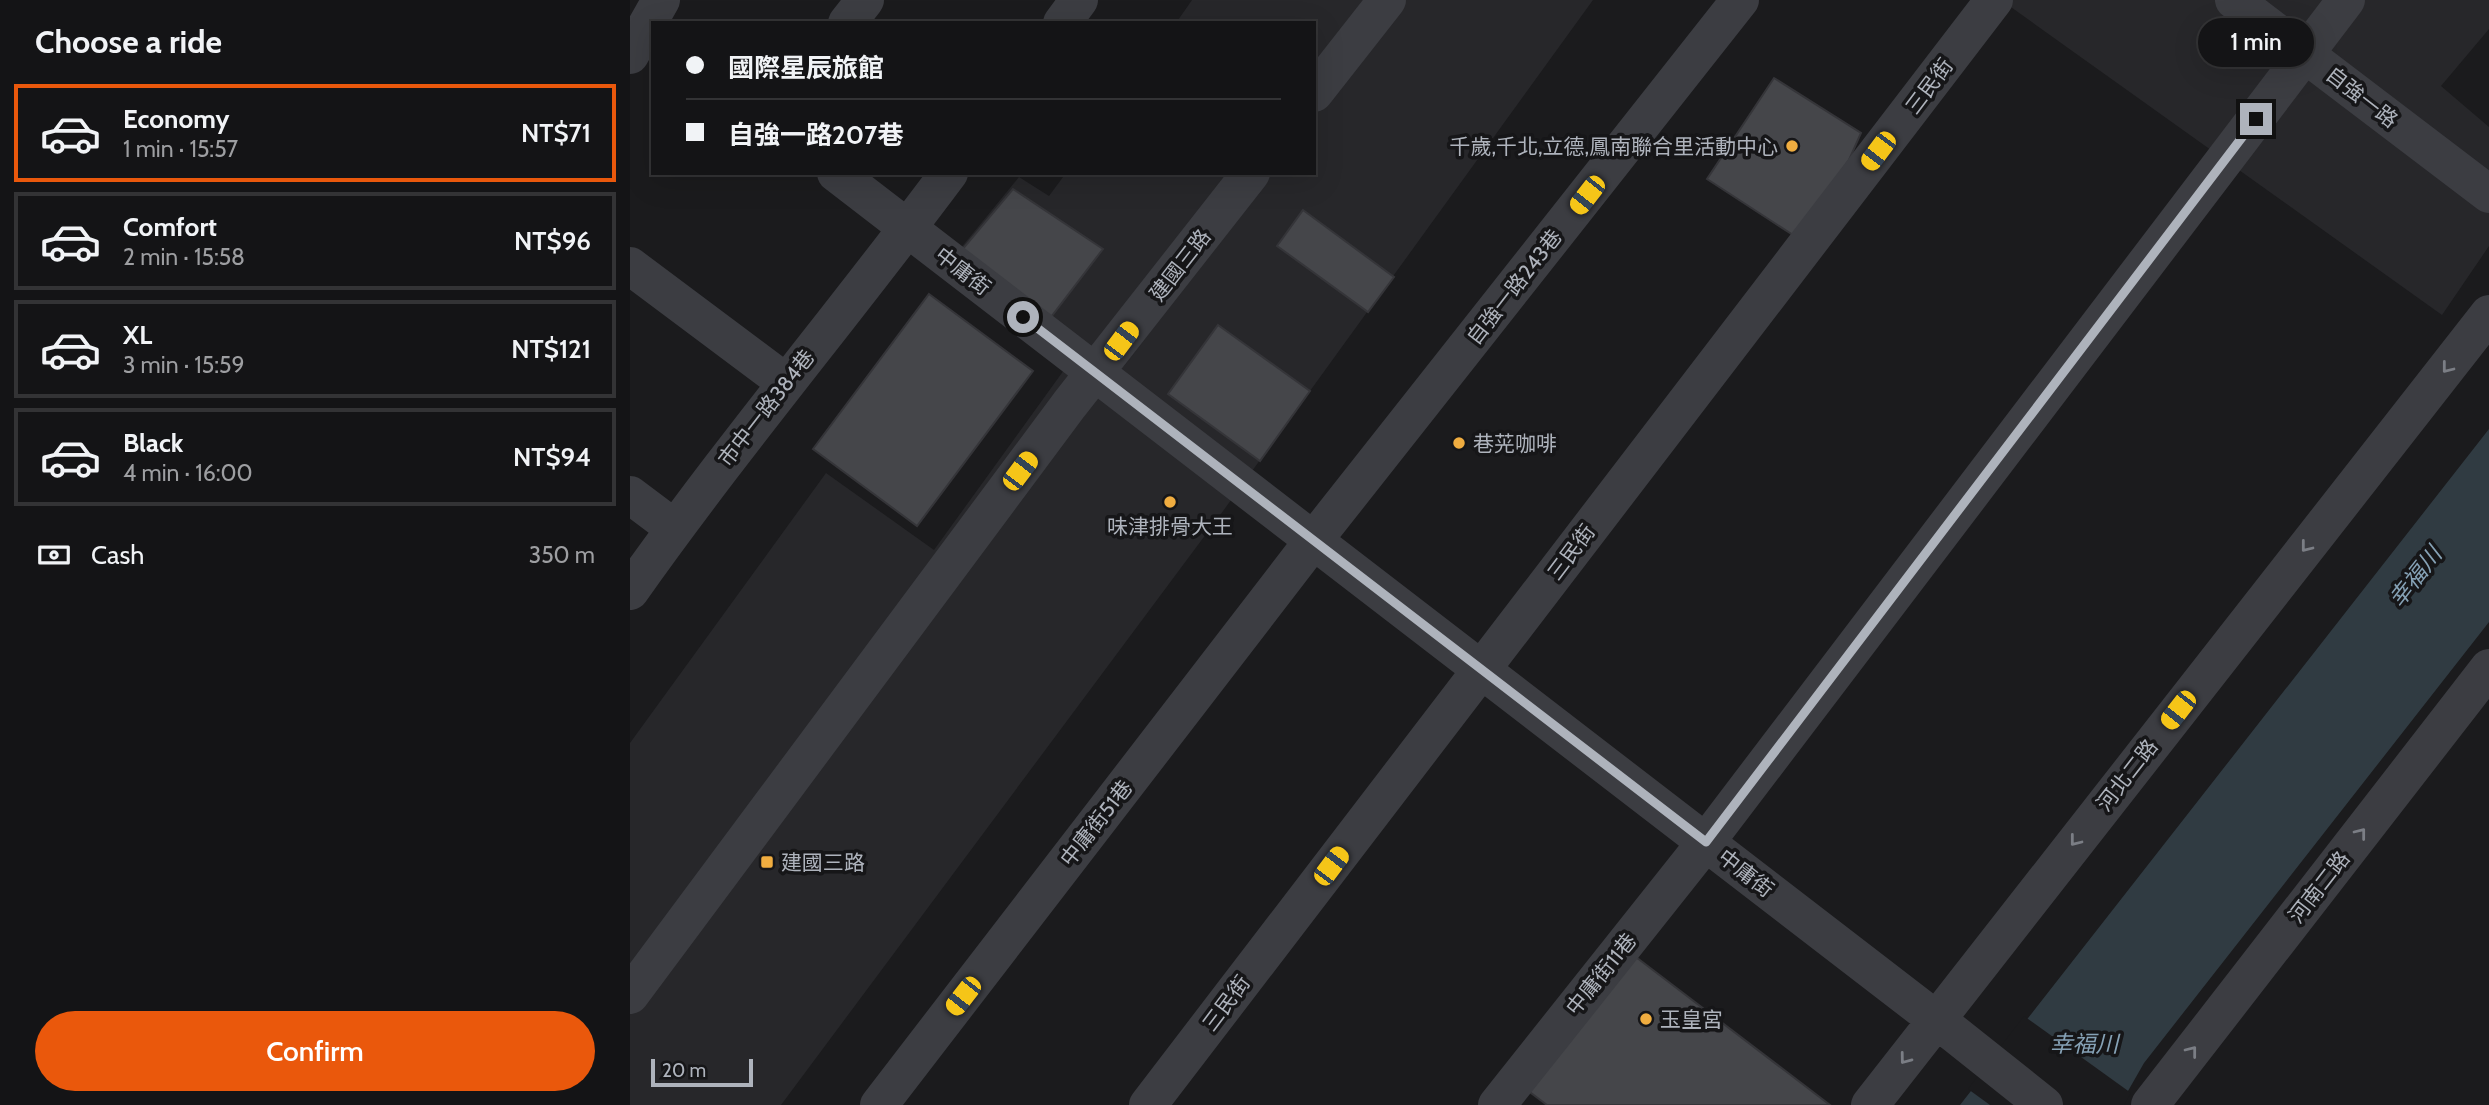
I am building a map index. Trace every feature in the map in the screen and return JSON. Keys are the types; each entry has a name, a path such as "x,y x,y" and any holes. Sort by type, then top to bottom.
{"street":[{"path":"849,21 865,0"},
{"path":"1063,21 1079,0"},
{"path":"1316,90 1387,0"},
{"name":"自強一路243巷","path":"1313,541 1740,0"},
{"name":"三民街","path":"1147,1105 1994,0"},
{"name":"自強一路","path":"2234,0 2489,194"},
{"name":"中庸街11巷","path":"1497,1105 1706,842 2346,0"},
{"name":"中庸街","path":"839,175 2044,1105"},
{"name":"市中一路384巷","path":"630,591 674,528 785,382 948,175"},
{"name":"建國三路","path":"630,995 1069,405 1249,175"},
{"path":"630,266 785,382"},
{"name":"河北二路","path":"1870,1105 1946,1027 2489,314"},
{"path":"630,495 674,528"},
{"name":"中庸街51巷","path":"880,1105 1313,541"},
{"name":"河南二路","path":"2150,1105 2489,668"}],"shaded area":[{"path":"1192,0 1593,0 1218,518 781,1105 630,1105 630,743 826,473 934,550 1064,370 942,271 1019,177 1049,196 1065,175 1316,175 1316,21 1177,21"},
{"path":"2001,0 2489,0 2489,29 2441,86 2489,127 2489,246 2442,315"}],"water":[{"name":"幸福川","path":"2489,429 2489,622 2144,1063 2120,1105 1960,1105"}],"pier":[{"path":"2024,1016 2131,1093 2124,1105 1990,1105 1968,1089"}],"building":[{"name":"千歲,千北,立德,鳳南聯合里活動中心","path":"1774,78 1861,133 1849,160 1796,237 1707,179"},
{"path":"1013,189 1103,249 1051,317 961,251"},
{"path":"1303,210 1394,277 1368,312 1277,246"},
{"path":"929,294 1033,371 917,526 813,449"},
{"path":"1218,325 1310,391 1260,461 1168,394"},
{"name":"玉皇宮","path":"1628,951 1830,1105 1547,1105 1523,1087"}],"place":[{"name":"千歲,千北,立德,鳳南聯合里活動中心","path":"1792,146"},
{"name":"巷茪咖啡","path":"1459,443"},
{"name":"味津排骨大王","path":"1170,502"},
{"name":"建國三路","path":"767,862"},
{"name":"玉皇宮","path":"1646,1019"}],"route":[{"path":"1023,317 1706,842 2256,119"}]}
